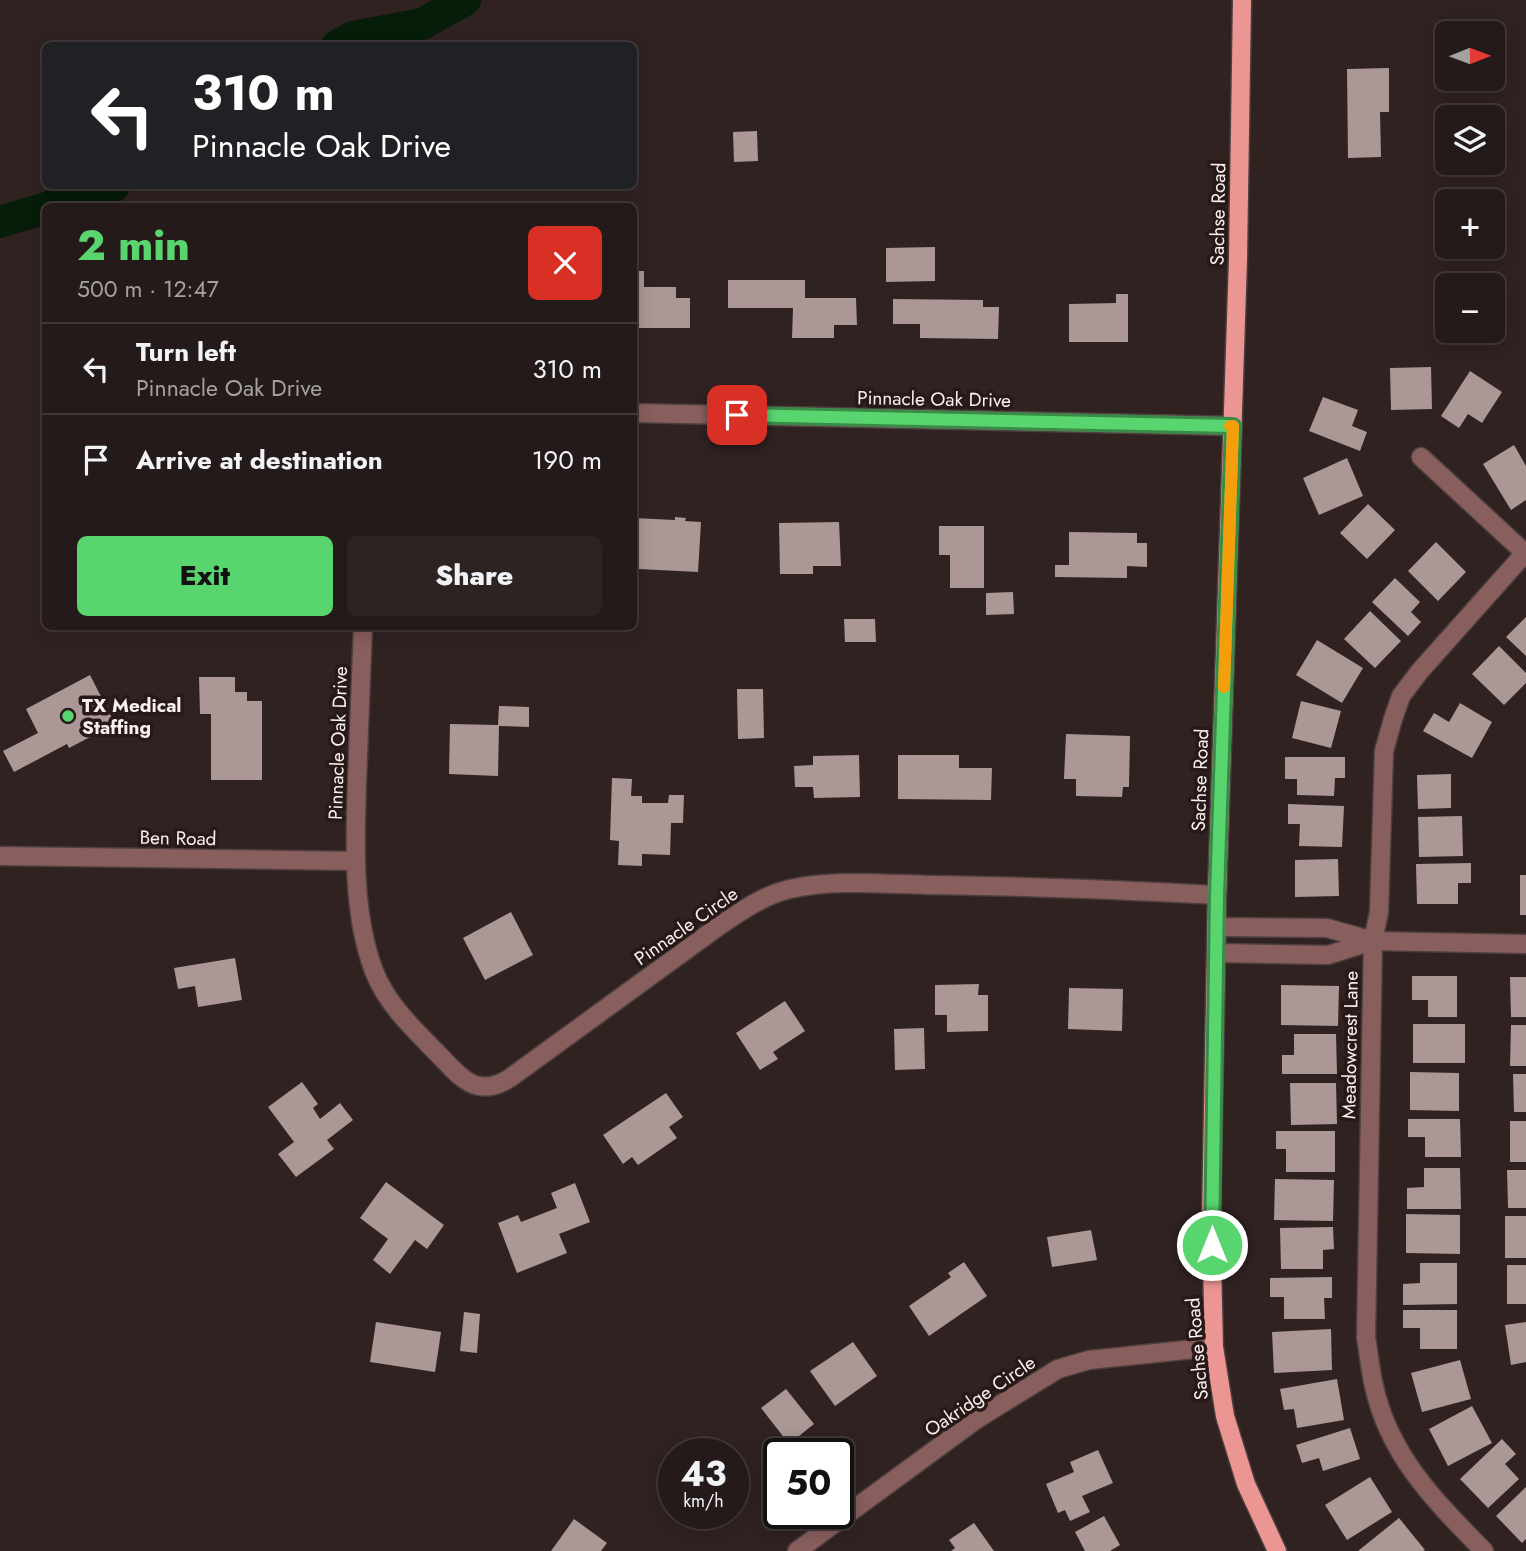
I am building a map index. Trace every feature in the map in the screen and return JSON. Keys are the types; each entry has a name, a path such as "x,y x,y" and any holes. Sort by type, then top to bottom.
{"main road":[{"name":"Sachse Road","path":"1242,0 1233,426 1217,895 1211,1220 1214,1347 1225,1416 1247,1485 1277,1551"}],"street":[{"name":"Pinnacle Oak Drive","path":"637,413 1233,426"},
{"path":"1421,457 1525,553"},
{"name":"Meadowcrest Lane","path":"1484,1551 1425,1490 1393,1441 1374,1388 1366,1338 1373,941 1379,912 1384,751 1401,696 1525,553"},
{"name":"Pinnacle Oak Drive","path":"355,861 363,630"},
{"name":"Ben Road","path":"0,856 355,861"},
{"name":"Pinnacle Circle","path":"355,861 365,939 375,972 393,1007 458,1075 475,1085 487,1088 510,1078 719,926 753,904 788,889 869,884 1045,887 1217,895"},
{"path":"1217,927 1327,928 1373,941 1526,944"},
{"path":"1217,953 1328,955 1373,941"},
{"name":"Oakridge Circle","path":"797,1551 977,1419 1058,1369 1089,1360 1214,1347"}],"building":[{"path":"1389,68 1389,112 1380,112 1381,157 1348,158 1347,69"},
{"path":"757,131 758,161 734,162 733,132"},
{"path":"935,247 935,281 886,282 886,248"},
{"path":"637,271 644,271 644,287 676,287 676,298 690,298 690,328 637,328"},
{"path":"728,280 805,280 805,298 856,298 857,325 834,325 834,338 792,338 793,308 728,308"},
{"path":"1116,294 1128,294 1128,342 1069,342 1069,304 1116,303"},
{"path":"893,299 983,300 983,307 999,307 998,339 920,338 920,324 893,324"},
{"path":"1431,367 1432,409 1391,410 1390,368"},
{"path":"1470,371 1502,392 1482,423 1468,414 1459,428 1441,416"},
{"path":"1323,397 1358,410 1352,426 1367,432 1360,451 1309,431"},
{"path":"1514,445 1526,466 1526,500 1511,510 1483,464"},
{"path":"1347,458 1363,496 1319,515 1303,478"},
{"path":"1368,504 1395,530 1367,559 1340,533"},
{"path":"675,517 701,522 698,572 638,569 637,518 675,520"},
{"path":"839,522 841,566 813,566 813,574 780,574 779,523"},
{"path":"939,526 984,526 984,588 950,588 950,555 939,555"},
{"path":"1069,532 1137,533 1137,543 1147,543 1147,567 1127,566 1127,578 1055,577 1055,565 1069,565"},
{"path":"1436,542 1466,572 1438,601 1408,571"},
{"path":"1395,578 1420,602 1411,612 1421,622 1408,636 1372,602"},
{"path":"1013,592 1014,614 986,615 986,593"},
{"path":"1370,611 1401,641 1375,668 1344,639"},
{"path":"1526,617 1526,656 1506,637"},
{"path":"844,619 875,619 876,642 845,642"},
{"path":"1317,640 1363,668 1342,703 1296,675"},
{"path":"1499,646 1526,673 1526,683 1504,705 1472,674"},
{"path":"90,675 115,724 69,748 67,744 14,772 3,751 38,733 26,709"},
{"path":"199,677 235,677 235,692 247,692 247,701 262,701 262,780 211,780 211,714 200,714"},
{"path":"737,689 763,689 764,738 738,739"},
{"path":"1301,701 1341,711 1331,748 1292,738"},
{"path":"1460,703 1492,722 1472,758 1423,731 1434,713 1449,722"},
{"path":"499,706 529,707 529,727 499,726 498,776 449,774 450,724 498,725"},
{"path":"1066,734 1130,736 1129,787 1123,787 1122,797 1076,796 1076,779 1064,779"},
{"path":"859,755 860,797 814,798 813,787 795,787 794,766 813,765 813,756"},
{"path":"898,755 959,755 959,768 992,768 991,800 898,799"},
{"path":"1285,757 1345,757 1345,778 1335,778 1334,796 1297,795 1297,779 1285,779"},
{"path":"1451,774 1451,808 1418,809 1417,775"},
{"path":"612,778 632,779 631,796 642,796 642,803 668,803 669,795 684,795 683,823 671,823 670,855 642,854 642,866 618,865 619,841 610,840"},
{"path":"1288,804 1344,806 1342,847 1299,846 1300,824 1288,824"},
{"path":"1462,816 1463,856 1419,857 1418,817"},
{"path":"1338,859 1339,896 1295,897 1295,860"},
{"path":"1471,863 1471,883 1458,883 1458,904 1417,904 1416,864"},
{"path":"1520,875 1526,875 1526,915 1520,915"},
{"path":"511,912 533,955 485,980 463,938"},
{"path":"235,958 242,1000 198,1007 195,986 178,989 174,968"},
{"path":"1412,976 1457,976 1457,1017 1428,1017 1428,1000 1412,1000"},
{"path":"1510,977 1526,977 1526,1017 1511,1017"},
{"path":"979,984 978,995 988,995 988,1031 947,1032 947,1015 935,1015 935,985"},
{"path":"1281,985 1339,986 1338,1026 1281,1025"},
{"path":"1069,988 1123,989 1122,1031 1068,1029"},
{"path":"785,1001 805,1031 773,1052 778,1059 760,1070 736,1033"},
{"path":"1413,1024 1465,1024 1465,1063 1413,1063"},
{"path":"1511,1025 1526,1025 1526,1066 1510,1066"},
{"path":"924,1028 925,1069 895,1070 894,1029"},
{"path":"1294,1034 1336,1034 1337,1074 1282,1074 1282,1055 1294,1055"},
{"path":"1410,1072 1459,1073 1459,1111 1410,1110"},
{"path":"1513,1074 1526,1074 1526,1112 1514,1112"},
{"path":"302,1082 318,1104 313,1108 320,1119 340,1103 353,1120 327,1140 334,1149 296,1177 278,1154 294,1142 268,1107"},
{"path":"1290,1083 1336,1083 1337,1124 1291,1125"},
{"path":"666,1093 683,1117 669,1127 677,1138 638,1165 632,1157 623,1164 603,1135"},
{"path":"1408,1119 1460,1119 1461,1157 1425,1157 1425,1137 1408,1137"},
{"path":"1510,1121 1526,1121 1526,1162 1510,1162"},
{"path":"1276,1131 1335,1131 1335,1172 1286,1172 1286,1149 1276,1149"},
{"path":"1424,1168 1460,1168 1461,1209 1407,1209 1407,1188 1424,1187"},
{"path":"1507,1170 1526,1170 1526,1208 1508,1208"},
{"path":"1275,1179 1334,1180 1333,1221 1274,1220"},
{"path":"386,1182 444,1225 427,1249 415,1240 390,1274 373,1260 388,1239 360,1218"},
{"path":"575,1183 590,1222 559,1234 567,1253 517,1273 498,1223 518,1215 521,1222 557,1208 551,1193"},
{"path":"1406,1214 1460,1215 1460,1254 1406,1253"},
{"path":"1505,1216 1526,1216 1526,1258 1505,1258"},
{"path":"1333,1227 1334,1249 1323,1250 1323,1269 1281,1269 1280,1228"},
{"path":"1091,1230 1097,1260 1052,1267 1047,1237"},
{"path":"964,1262 987,1296 929,1336 909,1306 951,1277 948,1273"},
{"path":"1420,1263 1457,1263 1457,1304 1403,1305 1403,1284 1420,1283"},
{"path":"1507,1265 1526,1265 1526,1304 1507,1304"},
{"path":"1332,1277 1332,1298 1324,1298 1325,1319 1284,1319 1284,1297 1270,1297 1270,1278"},
{"path":"1403,1310 1457,1310 1457,1349 1420,1349 1420,1328 1403,1328"},
{"path":"464,1312 480,1314 477,1353 460,1351"},
{"path":"376,1322 441,1332 435,1372 370,1362"},
{"path":"1526,1322 1526,1362 1511,1365 1505,1325"},
{"path":"1331,1329 1332,1370 1274,1373 1272,1332"},
{"path":"853,1342 877,1376 835,1406 810,1371"},
{"path":"1460,1360 1471,1399 1422,1412 1411,1373"},
{"path":"1337,1379 1344,1420 1297,1428 1294,1409 1284,1410 1280,1389"},
{"path":"786,1389 814,1424 796,1438 784,1438 761,1408"},
{"path":"1472,1406 1492,1443 1448,1466 1429,1429"},
{"path":"1350,1428 1360,1459 1323,1471 1319,1458 1302,1463 1296,1445"},
{"path":"1502,1439 1516,1454 1505,1464 1519,1479 1488,1508 1460,1479"},
{"path":"1098,1450 1113,1483 1082,1496 1090,1512 1070,1521 1065,1510 1058,1513 1046,1484 1074,1472 1070,1462"},
{"path":"1370,1477 1392,1512 1347,1540 1325,1505"},
{"path":"1526,1487 1526,1539 1522,1543 1496,1516"},
{"path":"1104,1516 1120,1545 1110,1551 1085,1551 1075,1532"},
{"path":"1399,1518 1425,1550 1358,1551"},
{"path":"574,1519 607,1543 601,1551 551,1551"},
{"path":"974,1523 994,1551 951,1551 955,1548 949,1540"}],"waterway":[{"path":"344,42 353,37 422,24 465,0"},
{"path":"60,203 105,189"},
{"path":"0,222 42,209"}],"slow traffic":[{"path":"1224,687 1233,426 1230,426"}],"place":[{"name":"TX Medical Staffing","path":"68,716"}],"route":[{"path":"737,415 1233,426 1217,895 1212,1245"}]}
